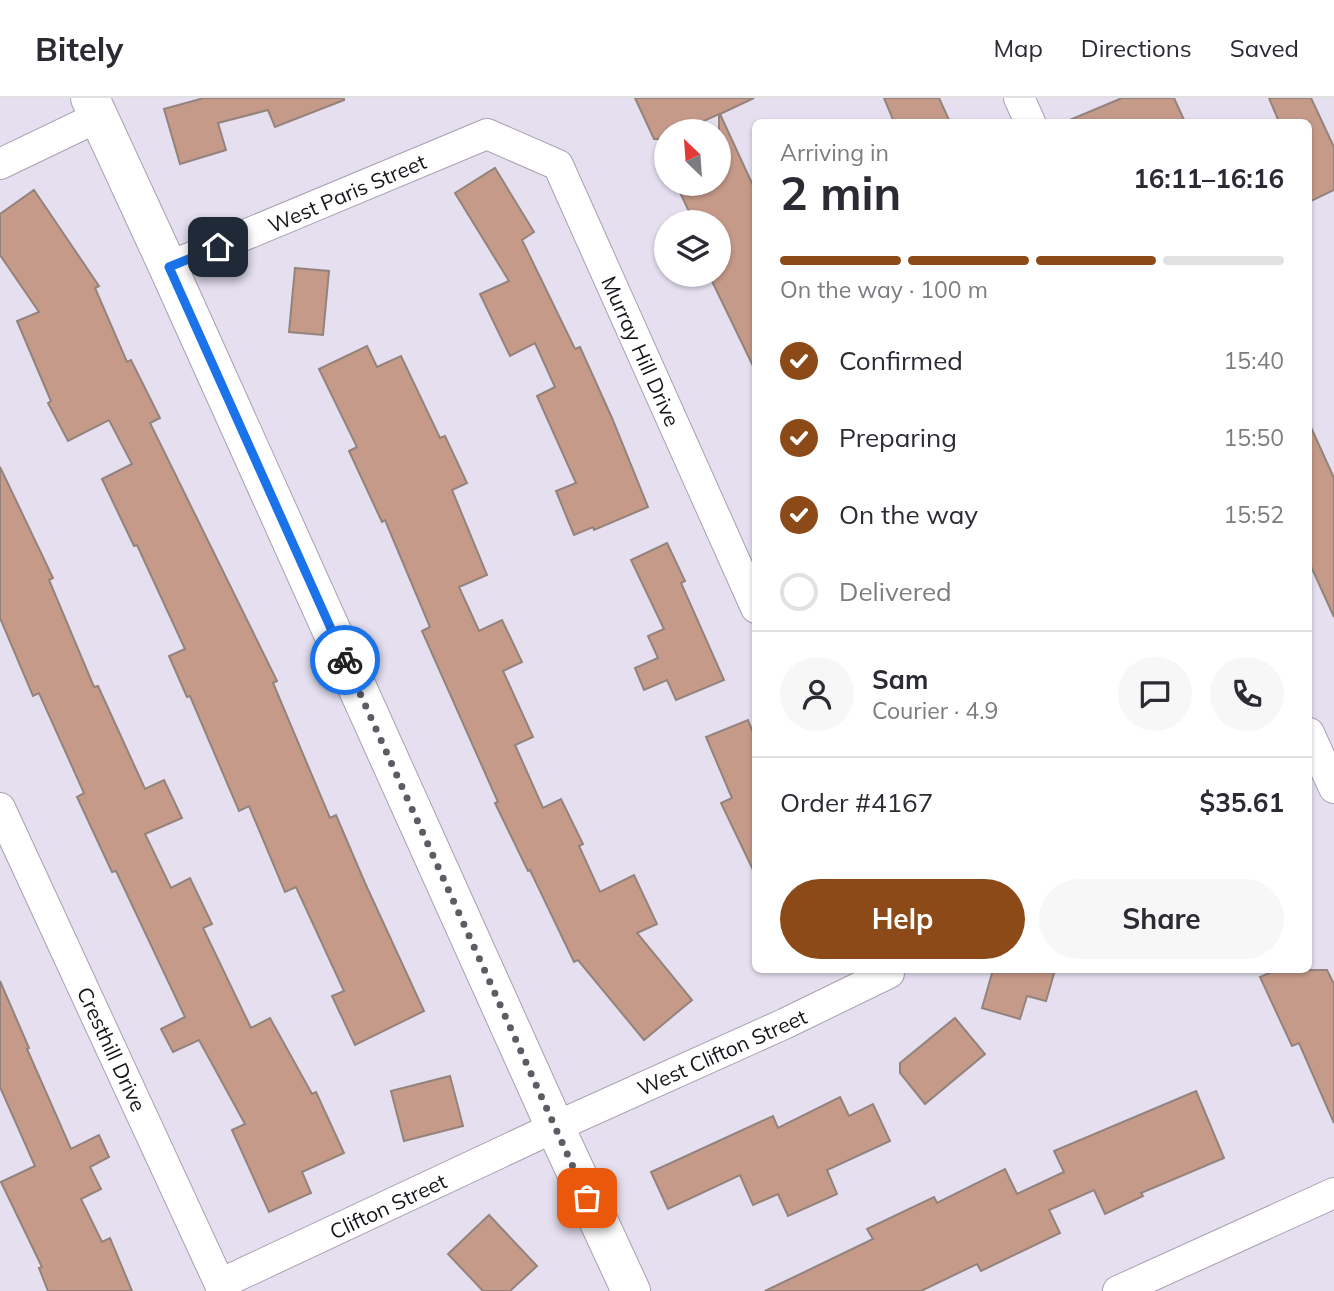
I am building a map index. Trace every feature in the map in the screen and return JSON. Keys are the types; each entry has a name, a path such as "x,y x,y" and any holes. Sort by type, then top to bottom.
{"street":[{"path":"1019,98 1029,119"},
{"path":"0,164 94,108 169,267 631,1291"},
{"name":"West Paris Street","path":"169,267 487,134"},
{"name":"Murray Hill Drive","path":"487,134 558,165 752,598"},
{"path":"1312,740 1334,788"},
{"name":"Cresthill Drive","path":"0,808 222,1288"},
{"name":"West Clifton Street","path":"555,1127 784,1024 885,973"},
{"name":"Clifton Street","path":"222,1288 555,1127"},
{"path":"1118,1291 1334,1193"}],"building":[{"path":"204,98 344,100 275,127 268,110 218,123 226,150 180,164 164,109"},
{"path":"635,98 754,98 720,114 722,119 719,119 719,114 708,119 654,119 654,139"},
{"path":"884,98 939,98 949,119 893,119"},
{"path":"1122,98 1174,98 1184,119 1072,119"},
{"path":"1269,98 1311,98 1334,147 1334,190 1312,201 1312,119 1278,119"},
{"path":"732,140 752,183 752,364 715,287 731,287 731,210 688,210 682,196 732,196"},
{"path":"495,168 534,232 522,240 575,349 580,347 648,507 594,530 593,527 574,535 556,491 576,483 537,396 555,387 535,343 510,356 480,294 509,281 455,193"},
{"path":"34,190 99,286 95,288 127,362 131,360 160,418 150,423 277,681 273,683 330,818 336,815 424,1011 355,1045 332,996 344,991 296,887 285,892 249,806 239,811 190,696 187,697 169,656 185,649 137,545 134,546 102,479 132,464 109,420 68,441 48,403 51,401 17,321 39,312 0,255 0,214"},
{"path":"295,268 329,271 323,335 289,332"},
{"path":"367,346 377,367 401,356 440,438 445,436 467,483 452,490 487,575 459,587 479,631 502,620 522,662 503,671 533,737 515,745 543,808 561,799 583,844 579,846 600,892 634,875 657,924 637,933 692,1000 644,1040 578,960 574,962 530,870 528,871 495,803 498,802 422,631 430,627 385,520 382,522 349,451 357,447 319,369"},
{"path":"1312,430 1334,478 1334,617 1312,569"},
{"path":"0,467 53,578 49,580 94,687 98,686 145,789 164,780 182,818 145,834 171,888 190,878 212,924 203,928 251,1028 270,1018 312,1094 316,1092 344,1153 302,1172 311,1193 269,1212 232,1130 245,1124 199,1040 173,1052 161,1029 185,1017 116,871 112,872 77,797 84,793 39,693 33,696 0,618"},
{"path":"667,543 685,581 681,583 724,680 676,700 667,680 644,690 635,668 658,658 648,636 664,629 631,560"},
{"path":"748,720 752,730 752,868 721,803 732,798 706,737"},
{"path":"1312,970 1327,970 1334,984 1334,1123 1299,1043 1292,1046 1260,977 1269,973 1312,973"},
{"path":"992,973 1054,973 1046,1001 1027,996 1020,1019 982,1008"},
{"path":"0,981 71,1149 99,1135 109,1157 90,1167 101,1189 81,1199 102,1242 110,1238 132,1291 48,1291 39,1268 42,1267 1,1182 35,1166 0,1087"},
{"path":"955,1018 985,1054 925,1104 900,1073 900,1063"},
{"path":"450,1076 463,1126 404,1141 391,1091"},
{"path":"1196,1091 1224,1158 1141,1193 1143,1196 1105,1214 1094,1190 1049,1210 1060,1233 981,1271 977,1264 921,1291 765,1291 873,1239 867,1229 934,1197 937,1203 1005,1169 1017,1194 1064,1172 1054,1151"},
{"path":"840,1097 849,1116 873,1104 890,1141 827,1170 837,1194 788,1216 778,1194 753,1205 740,1175 668,1209 651,1172 773,1116 778,1128"},
{"path":"489,1215 537,1266 510,1291 483,1291 448,1254"}],"way so far":[{"path":"345,660 587,1198"}],"route":[{"path":"218,247 169,267 345,660"}]}
